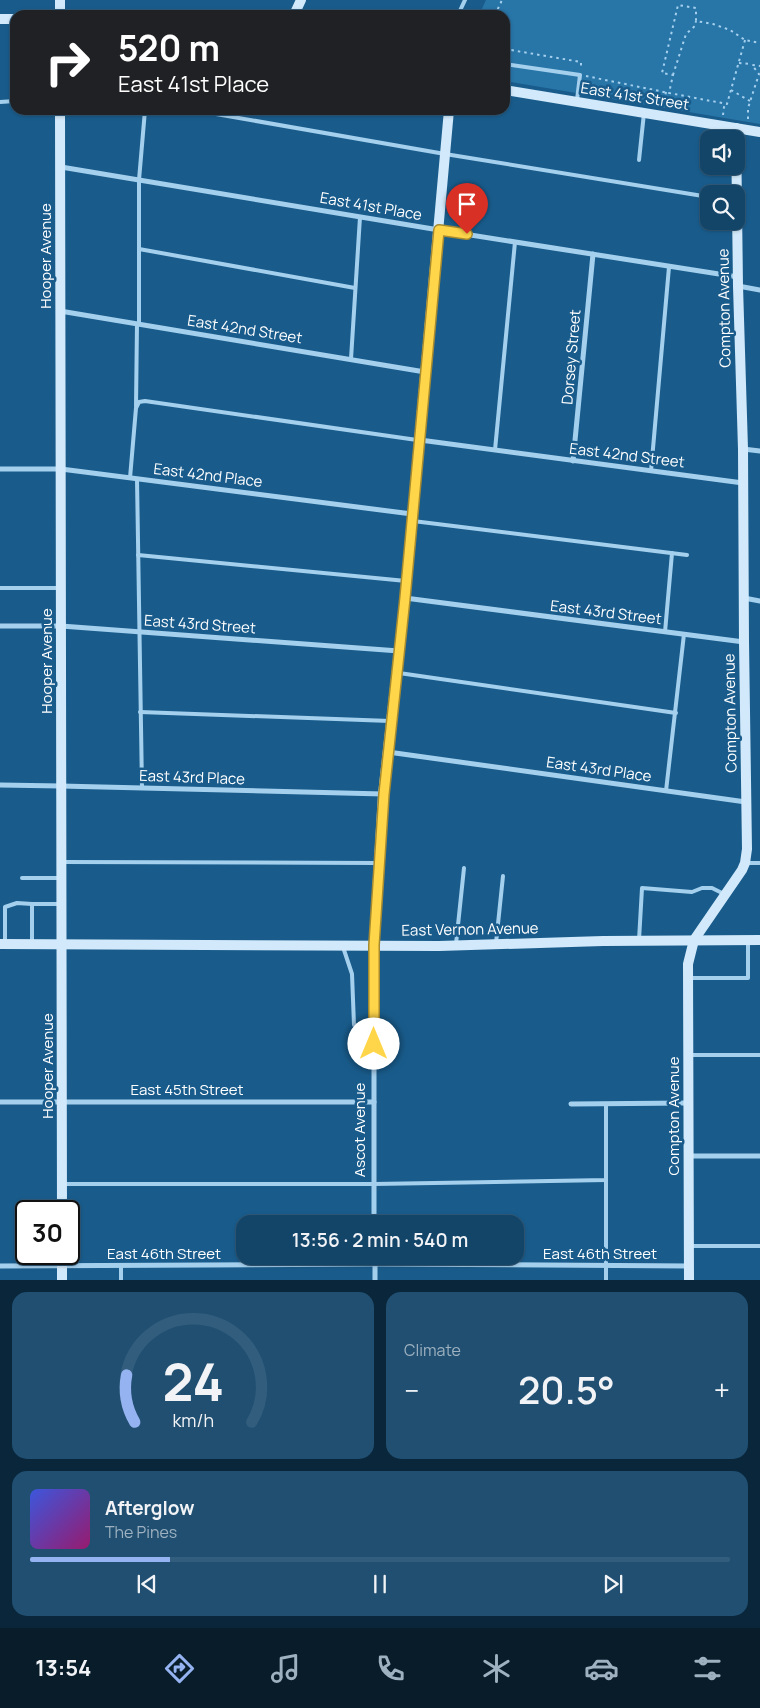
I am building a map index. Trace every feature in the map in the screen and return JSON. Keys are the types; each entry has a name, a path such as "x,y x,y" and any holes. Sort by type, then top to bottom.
{"street":[{"name":"East 41st Street","path":"510,91 760,132"},
{"name":"Hooper Avenue","path":"60,115 62,1200"},
{"name":"Ascot Avenue","path":"374,1215 374,945 379,863 449,115"},
{"name":"Compton Avenue","path":"736,128 737,185"},
{"name":"East 41st Place","path":"60,167 669,266 738,282 760,290"},
{"name":"Compton Avenue","path":"689,1280 689,957 694,940 745,863 747,849 744,483 737,230"},
{"name":"Dorsey Street","path":"573,461 593,254"},
{"name":"East 42nd Street","path":"60,311 426,372"},
{"name":"East 42nd Street","path":"419,440 744,483"},
{"path":"743,448 760,451"},
{"name":"East 42nd Place","path":"0,468 61,469 411,518"},
{"name":"East 43rd Street","path":"405,598 744,642"},
{"path":"744,598 760,601"},
{"name":"East 43rd Street","path":"0,626 61,626 399,652"},
{"name":"East 43rd Place","path":"388,752 747,802"},
{"name":"East 43rd Place","path":"0,785 384,794"},
{"name":"East Vernon Avenue","path":"2,944 455,946 638,940 760,940"},
{"name":"East 45th Street","path":"0,1102 374,1102"},
{"path":"571,1104 688,1103"},
{"path":"688,1156 760,1156"},
{"name":"East 46th Street","path":"0,1266 248,1265"},
{"path":"374,1265 375,1280"},
{"name":"East 46th Street","path":"524,1265 689,1266"},
{"path":"62,1266 62,1280"}],"lane":[{"path":"510,65 580,75 577,102"},
{"path":"639,160 644,113"},
{"path":"130,478 136,408 139,180 145,115"},
{"path":"222,115 700,196"},
{"path":"351,359 360,217"},
{"path":"495,450 515,242"},
{"path":"139,249 355,288"},
{"path":"652,471 669,266"},
{"path":"136,408 139,402 145,401 419,440"},
{"path":"137,479 142,788"},
{"path":"411,518 688,555"},
{"path":"665,632 672,553"},
{"path":"138,555 406,582"},
{"path":"0,588 61,588"},
{"path":"666,791 684,634"},
{"path":"396,672 676,713"},
{"path":"140,712 391,722"},
{"path":"62,862 379,863"},
{"path":"745,863 760,863"},
{"path":"455,946 464,868"},
{"path":"496,945 503,876"},
{"path":"22,878 62,878"},
{"path":"638,940 642,888 692,892 702,888 712,888 724,894"},
{"path":"2,944 6,907 17,903 62,904"},
{"path":"32,904 32,945"},
{"path":"688,978 748,978 748,940"},
{"path":"342,945 352,974 354,1026 374,1026"},
{"path":"688,1055 760,1055"},
{"path":"606,1104 606,1280"},
{"path":"62,1184 374,1184 606,1180"},
{"path":"689,1246 760,1246"},
{"path":"121,1266 121,1280"}],"path":[{"path":"661,116 686,34 695,26 696,8 678,5 662,73 673,74"},
{"path":"696,21 713,24 730,30 745,40 760,43"},
{"path":"723,115 745,40"},
{"path":"510,50 581,62 580,75 727,104"},
{"path":"739,63 760,66"},
{"path":"748,119 748,108 759,74 752,64"},
{"path":"731,90 750,101"}],"shaded area":[{"path":"486,0 760,0 760,124 510,82 510,10 481,10"}],"route":[{"path":"374,1044 374,945 384,794 405,598 439,230 467,234"}]}
